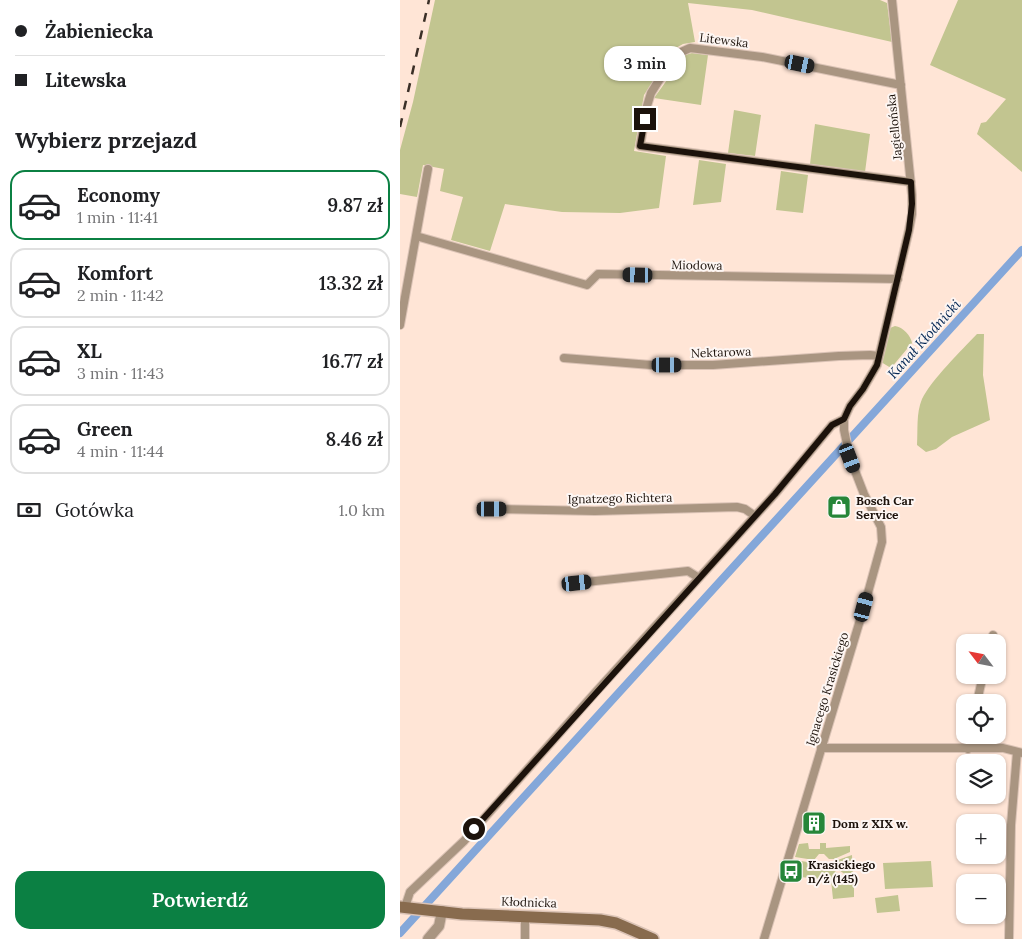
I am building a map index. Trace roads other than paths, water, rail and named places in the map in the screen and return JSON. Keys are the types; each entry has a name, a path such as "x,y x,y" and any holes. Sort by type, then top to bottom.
{"main road":[{"name":"Kłodnicka","path":"405,907 462,914 600,920 616,923 653,939"}],"street":[{"name":"Jagiellońska","path":"844,419 850,406 873,372 879,356 912,214 911,182 892,0"},
{"name":"Litewska","path":"900,85 762,56 690,48 678,53 673,58 651,93 640,146 911,182"},
{"path":"400,325 428,169"},
{"name":"Miodowa","path":"416,236 587,284 598,274 898,279"},
{"name":"Nektarowa","path":"564,358 651,365 713,365 839,356 879,356"},
{"path":"405,907 410,892 464,841 755,516 832,425 844,419"},
{"name":"Ignacego Krasickiego","path":"764,939 882,542 880,527 864,494 850,458 844,430 844,419"},
{"name":"Ignatzego Richtera","path":"482,512 492,509 595,511 738,507 745,509 755,516"},
{"path":"577,583 688,571 699,578"},
{"path":"968,749 969,744"},
{"path":"821,748 1003,748 1020,753 1012,825 1009,939"},
{"path":"428,939 438,926 442,911"},
{"path":"525,916 525,939"}],"waterway":[{"name":"Kanał Kłodnicki","path":"400,933 1022,250"}],"railway":[{"path":"400,127 429,0"}],"place":[{"name":"Bosch Car Service","path":"839,507"},
{"name":"Dom z XIX w.","path":"814,823"},
{"name":"Krasickiego n/ż (145)","path":"791,871"}]}
